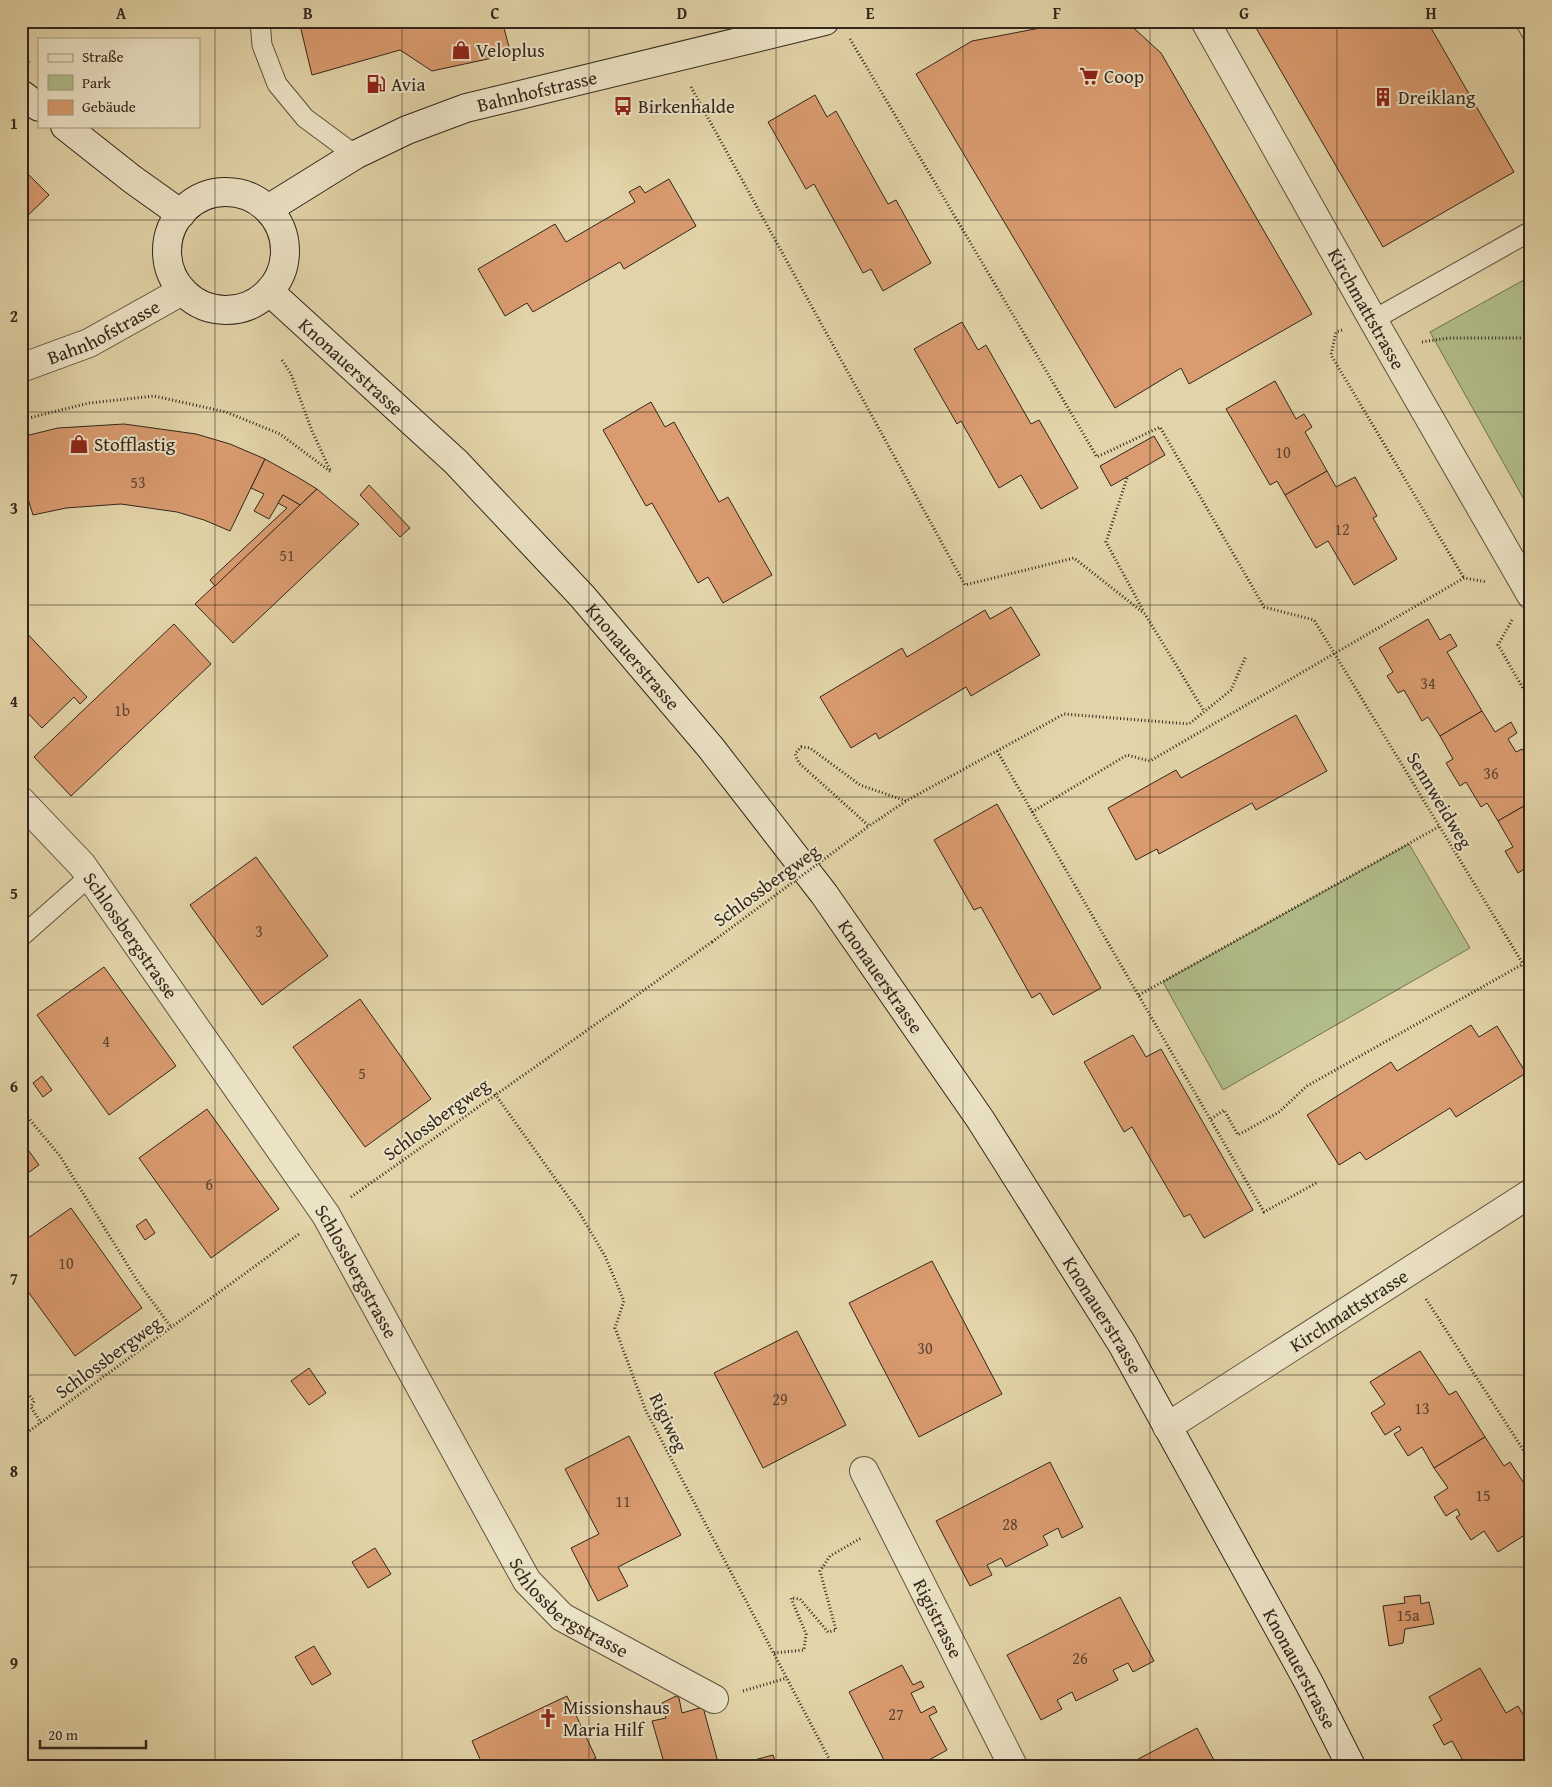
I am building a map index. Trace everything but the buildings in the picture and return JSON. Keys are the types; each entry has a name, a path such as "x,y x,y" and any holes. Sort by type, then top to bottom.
{"street":[{"name":"Kirchmattstrasse","path":"1205,21 1529,593"},
{"name":"Bahnhofstrasse","path":"268,209 355,155 407,130 466,108 676,58 762,28 836,27"},
{"path":"21,94 38,106"},
{"path":"68,128 132,179 181,214"},
{"path":"224,192 240,193 268,209 278,221 284,235 286,250 279,280 270,292 259,301 247,307 219,310 193,300 182,291 173,277 168,261 167,244 172,228 181,214 193,202 208,195 224,192"},
{"name":"Bahnhofstrasse","path":"21,368 89,343 182,291"},
{"name":"Knonauerstrasse","path":"270,292 456,462 582,596 711,748 824,894 980,1119 1122,1344 1309,1683 1351,1766"},
{"name":"Schlossbergstrasse","path":"21,802 82,865 326,1215 527,1581 562,1617 714,1699"},
{"name":"Kirchmattstrasse","path":"1167,1427 1531,1193"},
{"name":"Rigistrasse","path":"864,1471 1013,1766"}],"lane":[{"path":"260,21 262,45 277,84 305,118 355,155"},
{"path":"1525,21 1531,32"},
{"path":"1373,320 1531,231"},
{"path":"21,937 90,876"}],"path":[{"name":"Sennweidweg","path":"836,27 1097,457 1160,427 1264,606 1314,620 1531,977"},
{"path":"676,58 965,585 1074,558 1146,614"},
{"path":"1373,320 1336,332 1330,355 1464,578"},
{"path":"1389,348 1448,338 1531,338"},
{"path":"21,420 89,403 154,396 226,412 280,434 331,472 312,431 291,374 282,360"},
{"path":"1127,478 1106,542 1146,614 1204,711"},
{"path":"1032,812 1127,754 1150,761 1464,578 1529,593 1498,644 1531,702"},
{"name":"Schlossbergweg","path":"21,1437 494,1094 712,942 906,800 1064,714 1189,724 1231,690 1246,656"},
{"path":"869,826 798,763 795,754 801,747 810,748 860,785 906,800"},
{"path":"997,751 1264,1212 1318,1182"},
{"path":"1139,995 1440,826"},
{"path":"1211,1119 1224,1110 1238,1135 1278,1112 1307,1086 1523,964"},
{"name":"Rigiweg","path":"494,1094 579,1212 605,1256 624,1301 615,1328 646,1411 834,1766"},
{"path":"21,1109 60,1156 138,1282 171,1327"},
{"path":"1408,1271 1531,1462"},
{"path":"21,1385 34,1401 31,1407 41,1423"},
{"path":"774,1653 804,1650 806,1634 791,1598 800,1599 828,1632 836,1630 820,1571 830,1556 890,1520"},
{"path":"714,1699 787,1678"}],"green space":[{"path":"1531,276 1531,512 1430,332"},
{"path":"1409,844 1470,948 1223,1090 1163,982"}],"place":[{"name":"Veloplus","path":"461,50"},
{"name":"Coop","path":"1089,76"},
{"name":"Avia","path":"376,84"},
{"name":"Dreiklang","path":"1383,97"},
{"name":"Birkenhalde","path":"623,106"},
{"name":"Stofflastig","path":"79,444"},
{"name":"Missionshaus Maria Hilf","path":"548,1718"}]}
